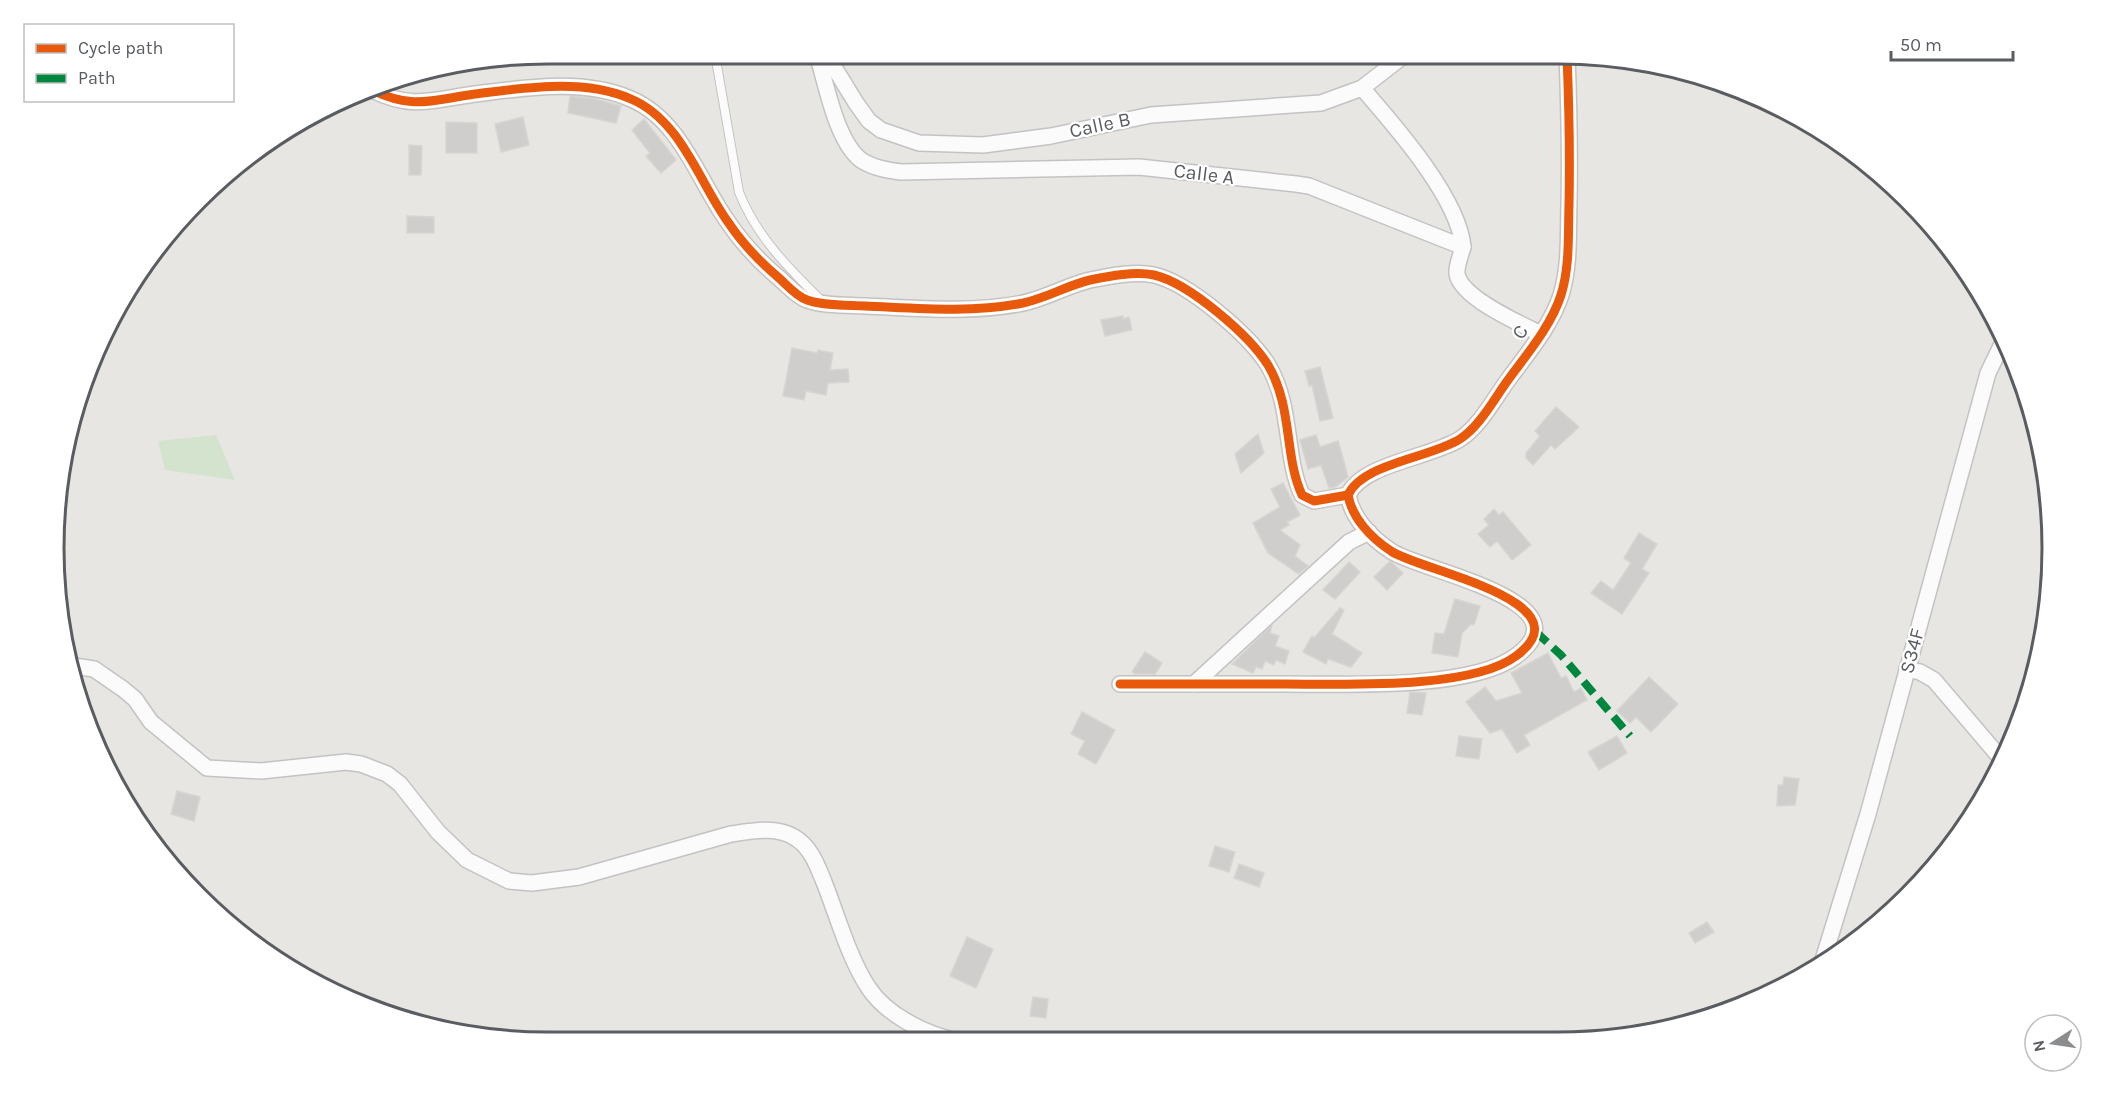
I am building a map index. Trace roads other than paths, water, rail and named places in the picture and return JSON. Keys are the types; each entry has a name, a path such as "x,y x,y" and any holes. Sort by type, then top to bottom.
{"street":[{"name":"Calle A","path":"820,64 842,134 861,160 884,170 901,172 1091,166 1139,167 1296,184 1309,186 1463,247"},
{"name":"Calle B","path":"832,64 869,121 894,136 919,143 1012,143 1151,115 1321,103 1362,87 1392,64"},
{"name":"C","path":"1348,495 1358,482 1369,474 1438,450 1461,439 1484,413 1541,334 1560,297 1568,255 1570,146 1567,65"},
{"path":"381,94 391,99 413,103 512,91 575,87 606,91 632,99 654,113 673,134 727,221 749,249 801,297 824,303 940,308 1002,306 1035,300 1092,280 1140,274 1165,279 1220,313 1269,367 1284,402 1302,495 1314,501 1348,495 1353,514 1392,552 1473,582 1523,607 1533,617 1536,632 1532,641 1512,659 1490,669 1430,680 1385,684 1120,684"},
{"path":"1362,87 1414,152 1449,204 1461,229 1463,247 1457,272 1463,286 1505,316 1541,334"},
{"name":"S34F","path":"1825,952 1868,814 1988,373 2000,349"},
{"path":"1194,684 1350,542 1369,532"},
{"path":"79,667 94,669 123,689 135,699 151,722 207,768 261,771 346,762 361,764 387,774 400,784 438,832 467,860 509,880 532,883 579,877 731,834 756,831 780,832 793,836 813,857 868,987 886,1008 932,1032"},
{"path":"1907,669 1920,672 1934,680 1997,754"}],"lane":[{"path":"717,64 739,192 744,205 766,241 824,303"}]}
